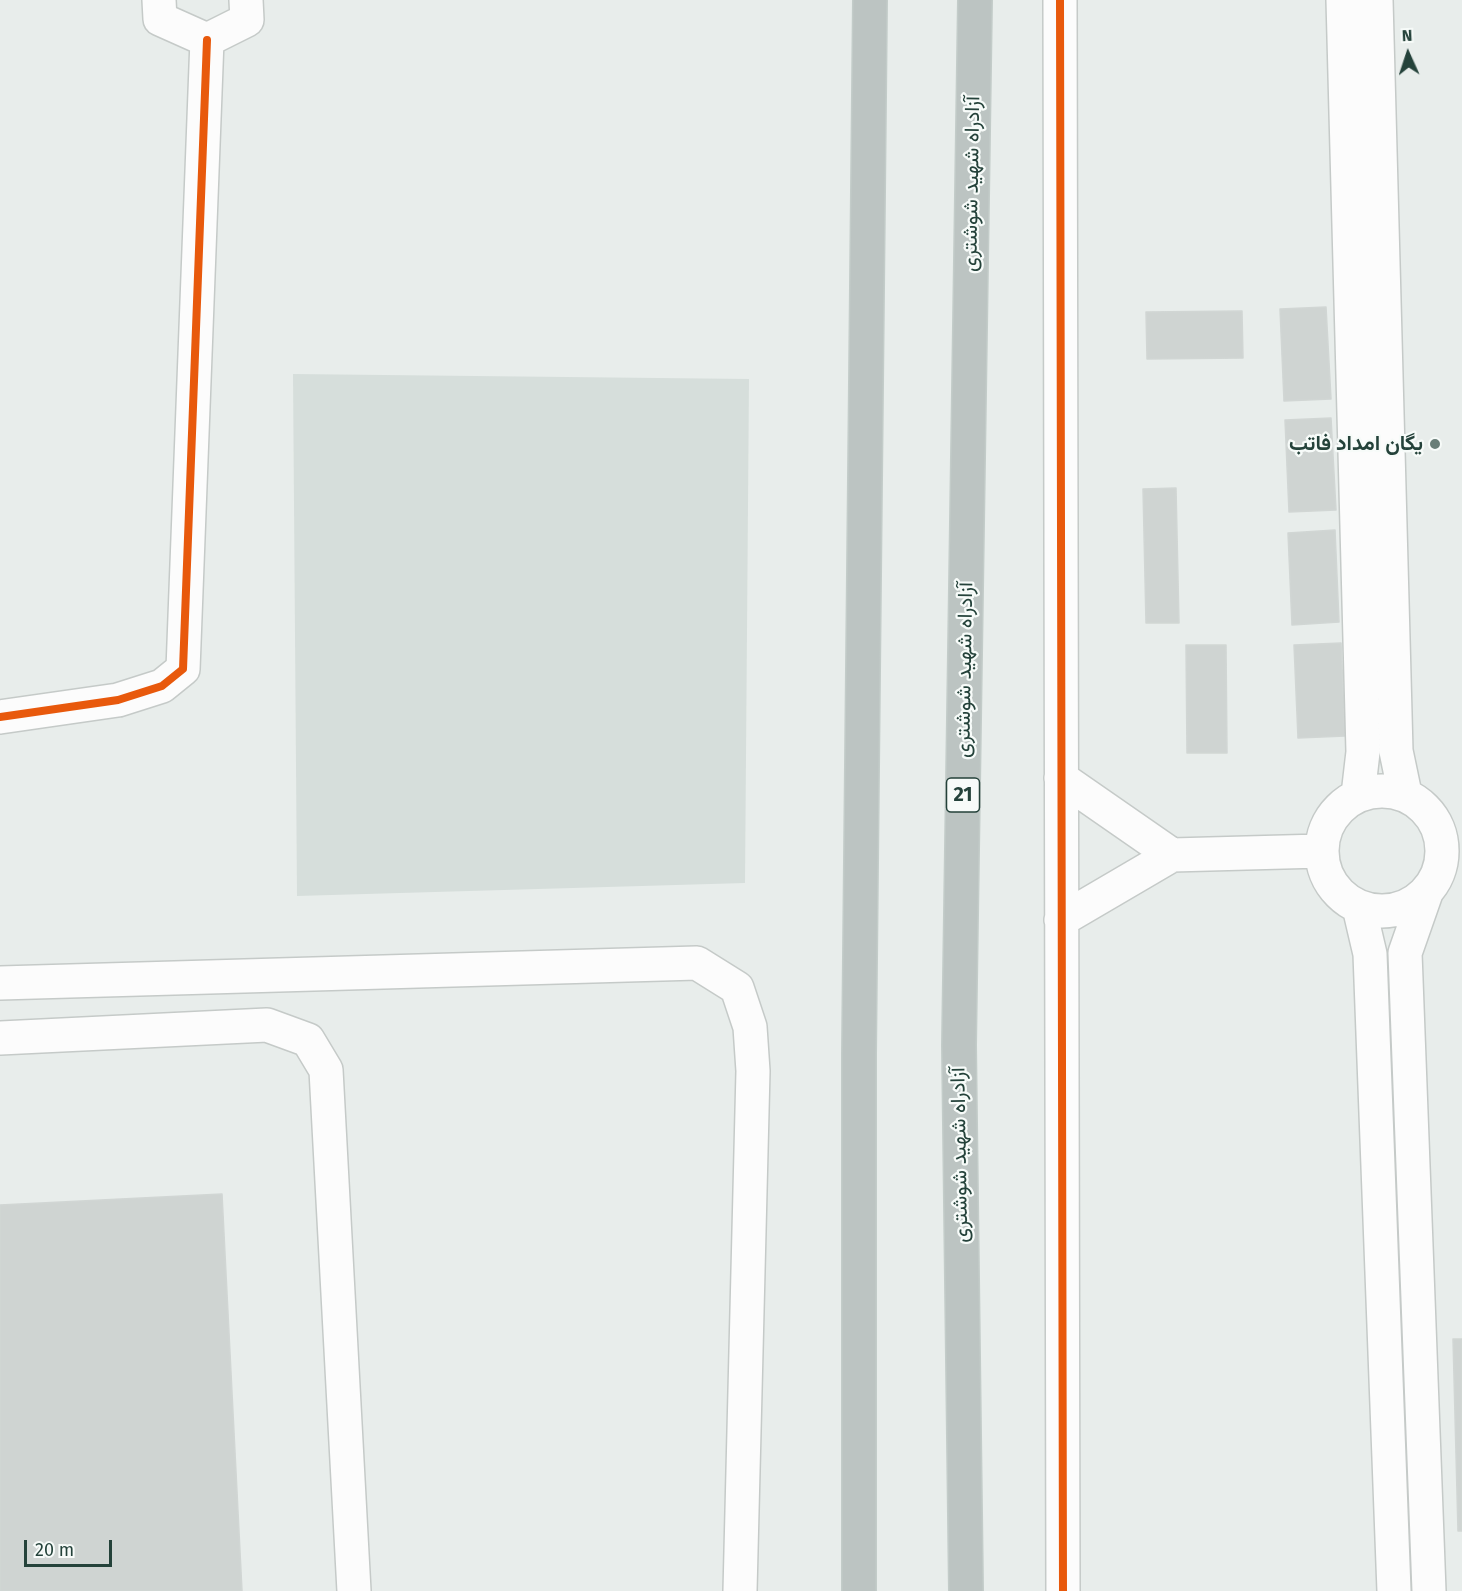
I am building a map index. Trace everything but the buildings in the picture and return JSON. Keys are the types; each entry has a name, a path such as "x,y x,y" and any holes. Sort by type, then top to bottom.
{"highway":[{"path":"859,1591 859,1053 870,0"},
{"name":"آزادراه شهید شوشتری","path":"966,1591 959,1045 975,0"}],"street":[{"path":"159,0 160,19 207,40"},
{"path":"207,40 247,20 246,0"},
{"path":"1060,0 1063,1591"},
{"path":"1343,0 1363,752 1358,795"},
{"path":"1376,0 1396,751 1405,794"},
{"path":"0,717 118,700 162,686 183,669 207,40"},
{"path":"1061,778 1172,855"},
{"path":"1426,893 1406,907 1383,911 1359,907 1339,894 1326,874 1321,851 1325,828 1339,808 1358,795 1381,790 1405,794 1425,808 1452,850 1426,893 1405,953 1429,1591"},
{"path":"1062,920 1172,855 1321,851"},
{"path":"1359,907 1370,954 1394,1591"},
{"path":"0,983 698,963 737,988 750,1027 753,1071 740,1591"},
{"path":"0,1038 267,1025 308,1040 326,1070 354,1591"}],"shaded area":[{"path":"293,374 749,379 745,883 297,896"}],"cycle path":[{"path":"1060,0 1063,1591"},
{"path":"0,717 118,700 162,686 183,669 207,40"}],"place":[{"name":"یگان امداد فاتب","path":"1435,444"}]}
